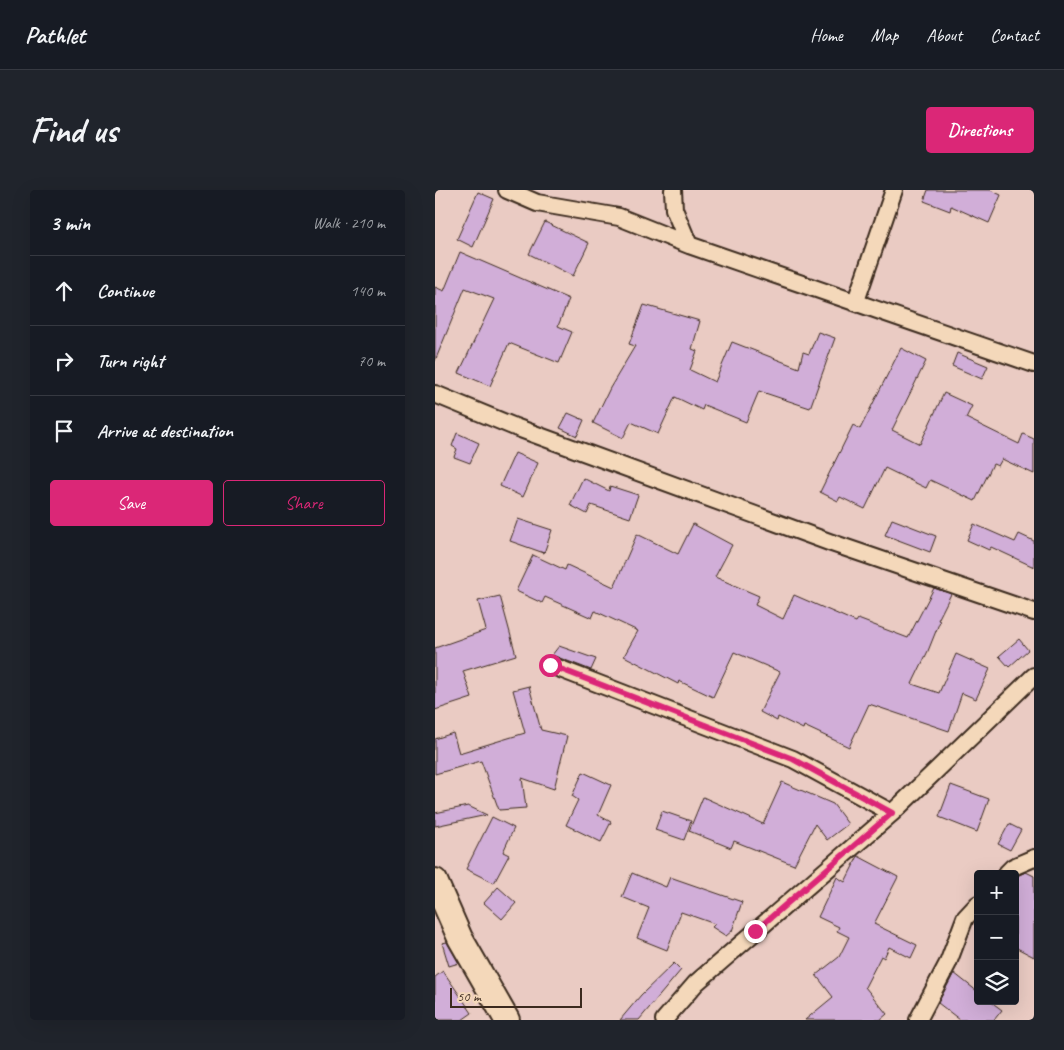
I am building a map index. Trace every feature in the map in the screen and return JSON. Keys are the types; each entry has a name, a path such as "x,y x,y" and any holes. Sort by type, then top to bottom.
{"street":[{"path":"507,190 537,203 619,217 689,244 1034,364"},
{"path":"673,190 674,209 689,244"},
{"path":"856,301 894,190"},
{"path":"435,394 515,427 829,542 1034,612"},
{"path":"550,665 793,759 892,813"},
{"path":"664,1020 696,983 892,813 1034,676"},
{"path":"1010,870 1034,858"},
{"path":"437,892 460,938 507,1020"},
{"path":"918,1020 948,963 965,918 974,908"}],"building":[{"path":"928,190 990,190 1001,195 989,223 951,206 950,211 924,201"},
{"path":"478,192 494,199 473,247 457,239"},
{"path":"545,222 589,243 573,276 529,254"},
{"path":"460,252 569,299 558,326 572,332 559,363 509,343 490,386 459,373 494,299 465,288 435,361 435,287 444,291"},
{"path":"644,305 700,321 692,349 697,351 690,370 715,382 732,342 799,368 803,352 809,354 818,332 835,338 810,408 759,391 746,422 704,405 702,410 675,397 658,434 631,422 623,438 593,423 610,388 635,346 629,344"},
{"path":"901,348 926,361 892,430 920,444 944,393 972,406 966,418 1019,444 1023,434 1034,439 1034,474 1002,459 998,466 993,464 975,501 930,480 926,488 885,468 865,509 840,497 838,501 820,492 853,425 860,429"},
{"path":"957,353 988,366 982,379 952,366"},
{"path":"568,413 584,420 577,436 560,428"},
{"path":"457,433 479,443 470,463 454,457 457,449 452,446"},
{"path":"515,453 538,463 523,497 500,486"},
{"path":"583,478 609,491 610,486 638,495 630,518 591,505 587,514 570,505"},
{"path":"518,519 552,530 544,553 510,541"},
{"path":"892,519 936,536 930,552 885,535"},
{"path":"693,524 732,545 715,577 759,596 755,605 783,619 794,595 856,622 858,619 908,638 934,588 951,594 938,620 940,621 928,651 912,684 939,693 956,654 990,669 976,699 962,693 949,731 869,704 849,747 804,726 803,729 778,717 777,721 760,712 780,672 734,652 713,697 679,681 678,684 624,656 638,631 595,611 592,618 545,597 542,603 516,591 533,555 565,570 567,565 614,587 637,534 678,554"},
{"path":"974,524 1015,542 1019,534 1034,541 1034,567 991,547 989,550 967,540"},
{"path":"500,596 516,655 463,671 472,698 435,710 435,648 486,630 478,601"},
{"path":"1019,639 1028,650 1009,667 999,656"},
{"path":"559,646 596,659 591,670 552,655"},
{"path":"529,686 541,730 567,736 554,789 522,778 526,808 499,810 481,761 435,774 435,739 453,733 459,753 525,733 513,690"},
{"path":"583,772 611,785 598,815 611,822 601,842 566,825 578,800 572,796"},
{"path":"782,782 833,804 848,824 827,840 815,824 794,865 734,841 731,848 689,831 703,797 763,824"},
{"path":"951,785 989,799 977,832 939,817"},
{"path":"468,806 487,815 435,826 435,813"},
{"path":"662,811 691,821 684,840 655,830"},
{"path":"492,817 514,828 503,852 509,855 494,883 466,869"},
{"path":"1009,824 1021,830 1010,850 998,844"},
{"path":"858,856 898,877 874,924 917,945 911,958 889,947 884,958 881,956 865,987 887,1014 880,1020 805,1020 833,997 816,975 839,957 849,937 837,931 839,927 818,917 837,877 845,882"},
{"path":"1026,872 1034,876 1034,957 1019,949 1019,875"},
{"path":"632,873 666,887 670,877 742,902 732,931 726,936 712,927 715,924 681,912 667,950 637,938 649,908 622,897"},
{"path":"498,887 516,903 502,919 484,903"},
{"path":"447,942 459,963 449,966 442,943"},
{"path":"674,963 681,970 639,1020 620,1020 641,995"},
{"path":"443,971 472,1013 462,1020 435,1020 435,977"},
{"path":"954,973 974,989 974,1005 995,1005 1002,1010 994,1020 960,1020 938,1003"}],"route":[{"path":"550,665 793,759 892,813 755,931"}]}
